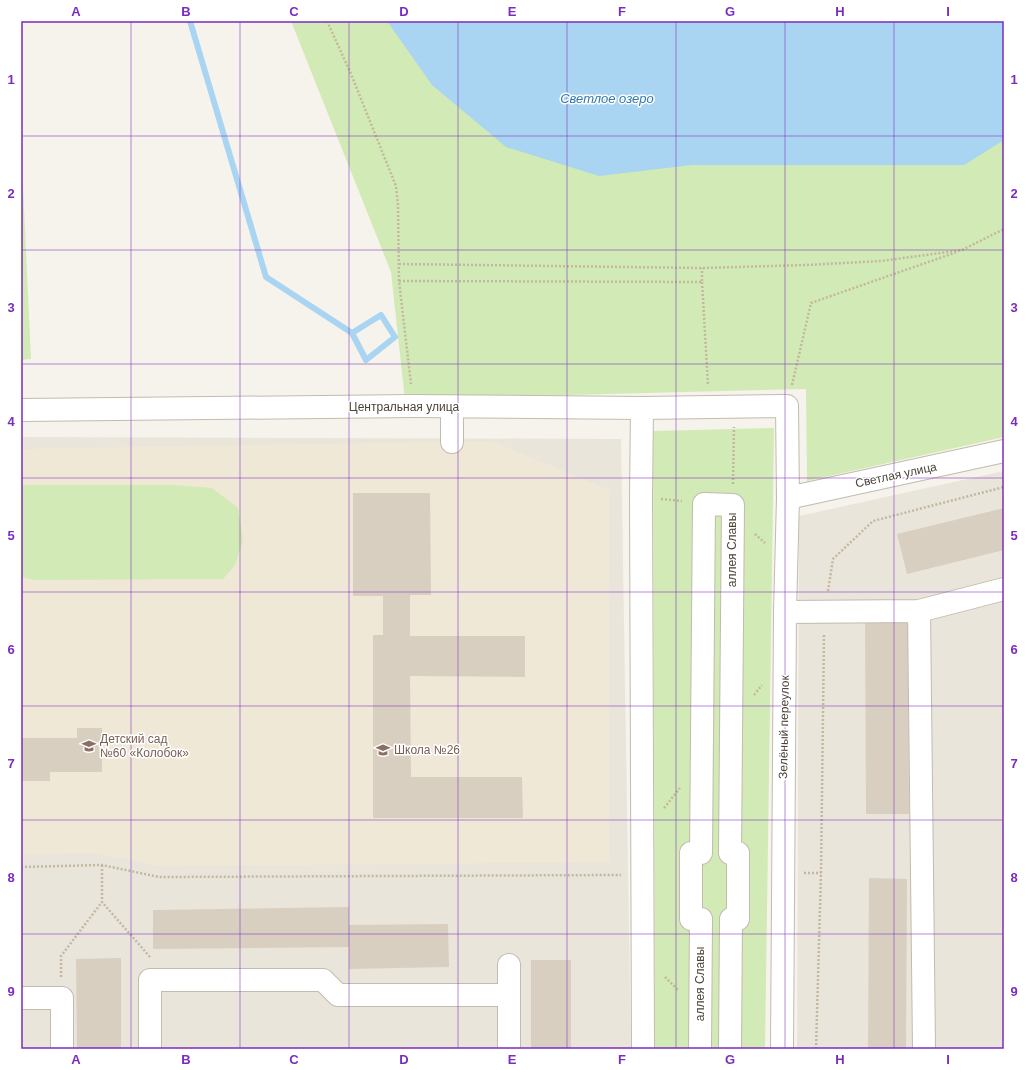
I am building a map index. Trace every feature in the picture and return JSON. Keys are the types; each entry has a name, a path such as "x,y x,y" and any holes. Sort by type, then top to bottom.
{"street":[{"name":"Центральная улица","path":"21,410 414,406 642,408 787,406"},
{"path":"452,406 452,442"},
{"name":"Зелёный переулок","path":"782,1049 788,498 787,406"},
{"path":"642,408 643,1049"},
{"name":"Светлая улица","path":"788,498 1004,451"},
{"name":"аллея Славы","path":"704,504 733,509 730,853"},
{"path":"701,853 704,504"},
{"path":"786,612 919,611 1004,589"},
{"path":"919,611 924,1049"},
{"path":"691,853 701,853 738,853 738,919 691,918 691,853"},
{"name":"аллея Славы","path":"700,1049 701,919"},
{"path":"730,1049 731,919"},
{"path":"509,964 509,1049"},
{"path":"150,1049 150,980 323,980 338,995 509,995"},
{"path":"21,998 62,998 62,1049"}],"path":[{"path":"328,21 396,186 398,205 399,280 414,406"},
{"path":"787,406 811,303 963,250 1004,229"},
{"path":"399,264 702,268 881,261 963,250"},
{"path":"702,268 709,407"},
{"path":"399,280 702,282"},
{"path":"734,406 733,509 787,563"},
{"path":"816,1049 821,873 824,612 833,559 872,521 1004,487"},
{"path":"641,496 704,504"},
{"path":"21,867 102,865 159,877 643,875"},
{"path":"62,998 60,956 102,902 102,865"},
{"path":"102,902 150,957 150,980"}],"shaded area":[{"path":"21,437 621,439 631,1049 21,1049"},
{"name":"Школа №26","path":"491,441 609,490 609,862 160,866 97,853 21,854 21,449"},
{"path":"1004,471 1004,1049 797,1049 799,516"}],"green space":[{"path":"291,21 1004,21 1004,437 807,481 806,389 405,400 391,272"},
{"path":"21,143 31,359 21,360"},
{"path":"774,428 765,1049 655,1049 653,431"},
{"path":"21,485 174,485 212,488 238,508 243,540 235,565 223,579 35,580 21,577"}],"water":[{"name":"Светлое озеро","path":"387,21 1004,21 1004,140 964,165 692,165 599,176 506,147 432,85"}],"building":[{"path":"353,493 430,493 431,595 410,595 410,636 525,636 525,677 410,676 411,777 522,777 523,818 373,818 373,635 383,635 383,596 353,596"},
{"path":"1004,508 1004,550 907,574 897,534"},
{"path":"865,620 908,620 909,814 866,814"},
{"path":"77,728 102,728 102,772 50,772 50,781 21,781 21,738 77,738"},
{"path":"869,878 907,879 906,1049 868,1049"},
{"path":"349,907 349,925 448,924 449,967 349,969 349,947 153,949 153,910"},
{"path":"121,958 121,1049 77,1049 76,959"},
{"path":"531,960 571,960 571,1049 531,1049"}],"waterway":[{"path":"190,21 266,277 352,333 366,360 395,337 381,315 352,333"}],"place":[{"name":"Детский сад №60 «Колобок»","path":"89,746"},
{"name":"Школа №26","path":"383,750"}]}
